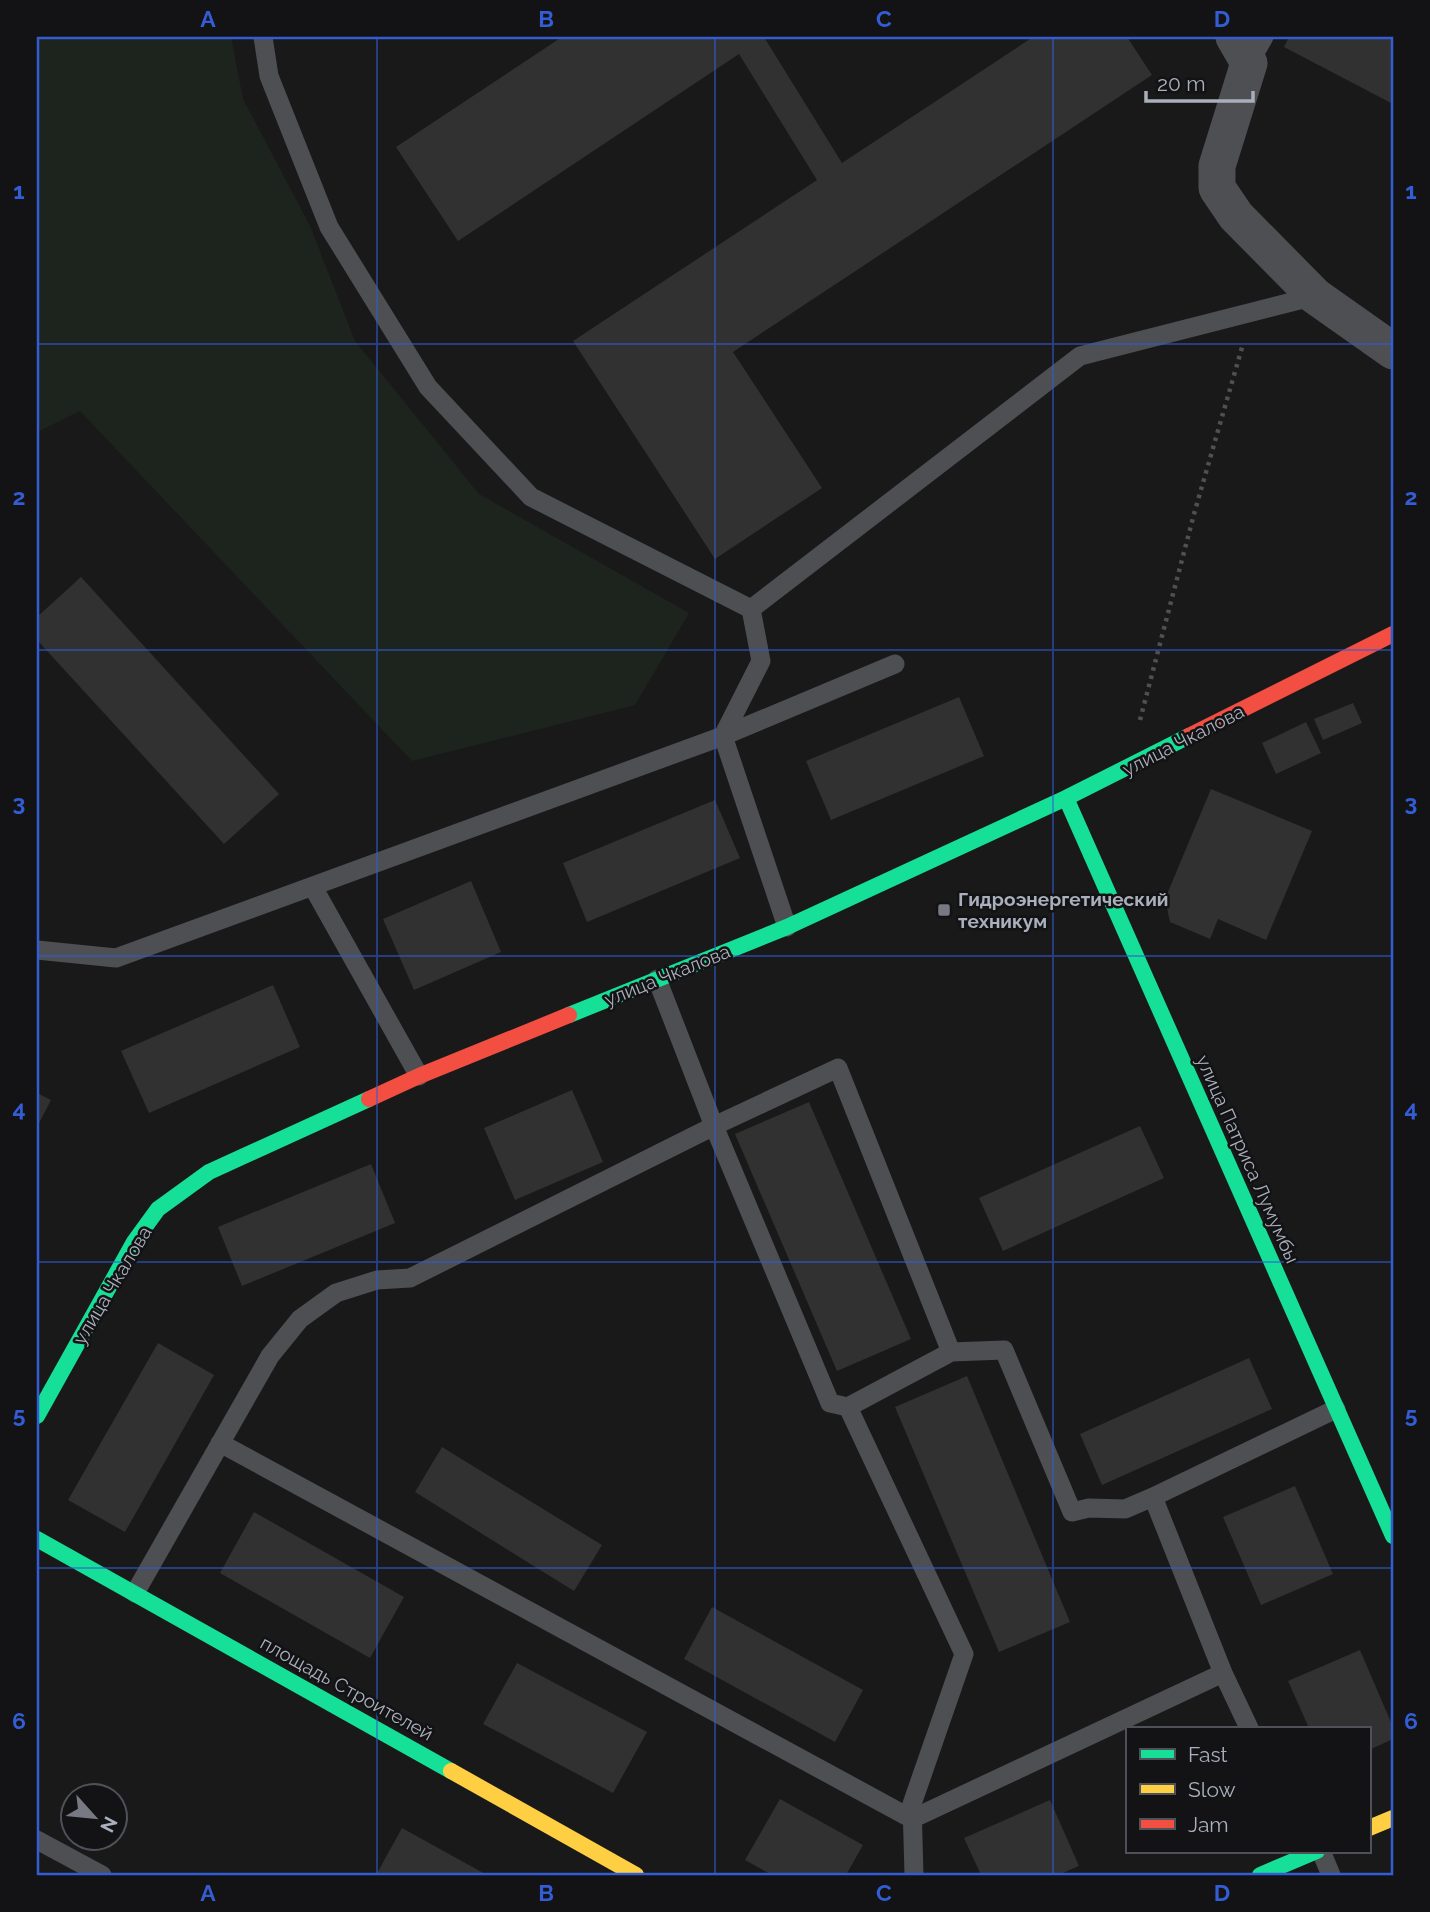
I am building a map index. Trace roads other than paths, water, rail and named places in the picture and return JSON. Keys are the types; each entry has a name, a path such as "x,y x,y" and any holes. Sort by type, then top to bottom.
{"main road":[{"name":"улица Чкалова","path":"37,1416 134,1242 158,1209 209,1172 419,1076 788,927 1066,798 1393,634"},
{"name":"улица Патриса Лумумбы","path":"1066,798 1393,1536"},
{"name":"площадь Строителей","path":"37,1539 636,1875"},
{"path":"1370,1828 1393,1818"},
{"path":"1260,1875 1311,1853"}],"street":[{"path":"1249,46 1217,166 1217,188 1236,216 1315,296 1393,351"}],"lane":[{"path":"263,37 269,76 329,227 428,387 531,497 751,609"},
{"path":"751,609 1080,356 1315,296"},
{"path":"751,609 761,661 723,736 788,927"},
{"path":"37,950 116,958 723,736 895,664"},
{"path":"313,887 419,1076"},
{"path":"657,979 714,1126 830,1402 848,1407 951,1352 1004,1350 1072,1513 1089,1508 1125,1509 1336,1409"},
{"path":"135,1593 270,1356 300,1319 336,1293 377,1280 411,1278 714,1126 838,1068 951,1352"},
{"path":"848,1407 964,1654 912,1804 914,1875"},
{"path":"220,1443 912,1819"},
{"path":"1153,1497 1223,1672 1249,1727"},
{"path":"912,1819 1223,1672"},
{"path":"37,1840 102,1875"},
{"path":"1314,1853 1331,1875"}],"place":[{"name":"Гидроэнергетический техникум","path":"944,910"}]}
